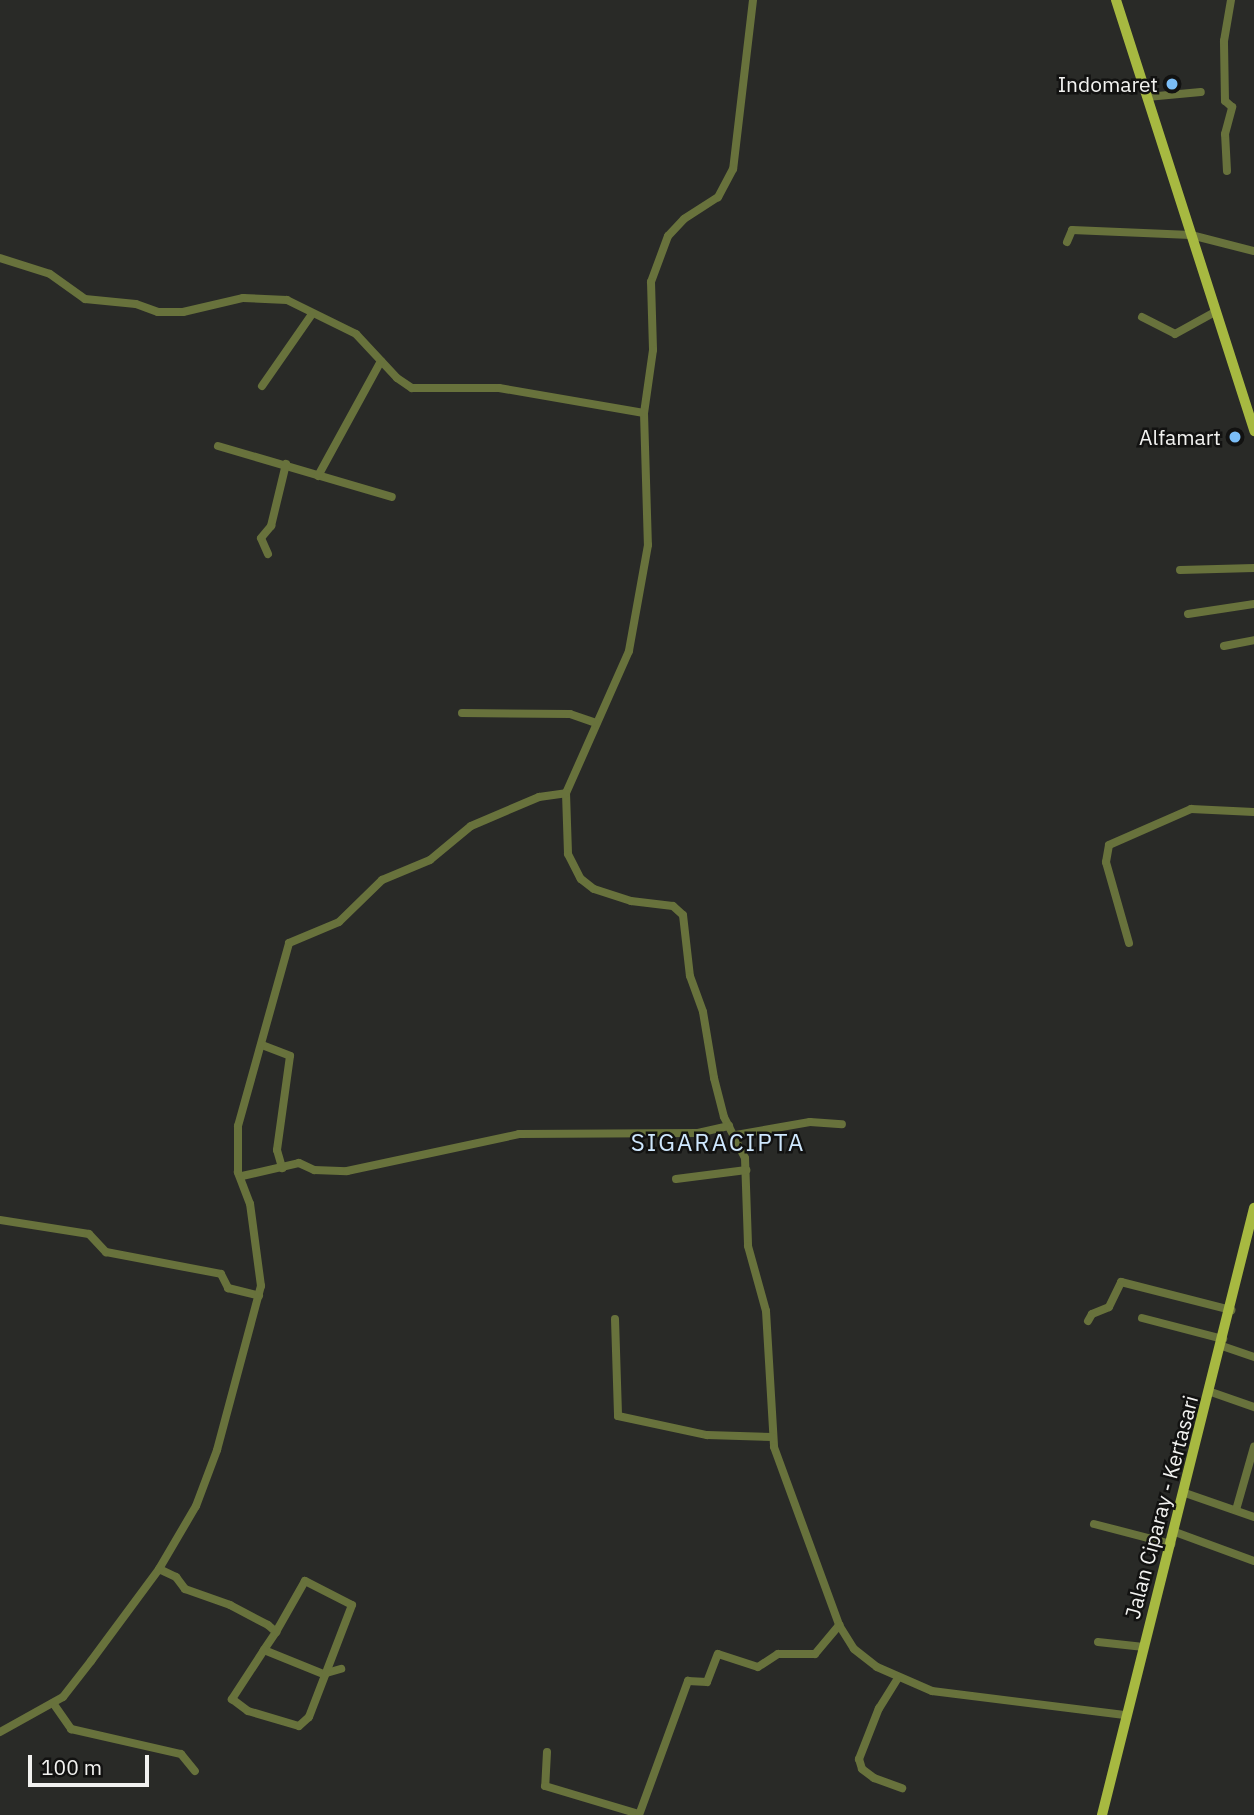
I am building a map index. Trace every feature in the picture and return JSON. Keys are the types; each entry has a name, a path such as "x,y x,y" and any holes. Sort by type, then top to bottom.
{"main road":[{"path":"1116,0 1254,431"},
{"name":"Jalan Ciparay - Kertasari","path":"1102,1815 1125,1715 1223,1343 1254,1208"}],"street":[{"path":"754,0 733,169 718,197 684,219 657,257 651,282 653,350 643,413 648,533 641,591 625,661 566,793 568,854 581,879 608,896 673,906 683,915 690,976 729,1126 736,1135 746,1170 748,1246 766,1311 773,1437 777,1458 839,1625 864,1660 898,1678 932,1691 1125,1715"},
{"path":"1227,171 1225,134 1232,107 1225,101 1224,41 1231,0"},
{"path":"1147,97 1201,92"},
{"path":"1067,242 1072,230 1191,235 1254,251"},
{"path":"0,258 50,274 85,299 135,304 171,314 262,298 287,300 356,334 412,388 499,388 643,413"},
{"path":"1142,317 1175,334 1215,312"},
{"path":"262,386 312,314"},
{"path":"318,476 381,361"},
{"path":"218,446 392,497"},
{"path":"268,554 261,538 271,526 286,464"},
{"path":"1180,570 1222,572 1254,568"},
{"path":"1188,614 1254,604"},
{"path":"1224,646 1254,640"},
{"path":"462,713 570,714 596,723"},
{"path":"0,1732 52,1703 92,1661 159,1569 196,1506 209,1472 259,1296 258,1251 242,1176 238,1126 292,940 339,922 382,880 430,860 471,826 539,797 566,793"},
{"path":"1129,943 1106,862 1109,845 1191,809 1254,812"},
{"path":"262,1045 290,1056 277,1150 282,1168"},
{"path":"736,1135 810,1122 842,1124"},
{"path":"242,1176 303,1163 314,1170 347,1171 519,1134 698,1133 729,1126"},
{"path":"676,1179 746,1170"},
{"path":"0,1220 89,1234 106,1252 221,1274 228,1288 259,1296"},
{"path":"1088,1321 1092,1314 1109,1307 1121,1282 1231,1310"},
{"path":"1142,1318 1223,1343 1254,1357"},
{"path":"615,1319 618,1416 707,1435 773,1437"},
{"path":"1210,1392 1254,1407"},
{"path":"1236,1510 1252,1464 1254,1447"},
{"path":"1185,1493 1254,1517"},
{"path":"1094,1524 1171,1544"},
{"path":"1175,1532 1254,1561"},
{"path":"159,1569 176,1577 185,1589 230,1605 276,1632"},
{"path":"305,1581 350,1601 309,1717 299,1726 248,1711 232,1699 276,1632 305,1581"},
{"path":"547,1752 545,1786 639,1814 688,1681 707,1682 718,1654 758,1667 778,1654 815,1654 839,1625"},
{"path":"1098,1642 1144,1647"},
{"path":"264,1650 323,1674 341,1670"},
{"path":"898,1678 879,1708 859,1759 862,1769 874,1778 902,1788"},
{"path":"52,1703 71,1729 181,1754 195,1772"}],"place":[{"name":"Indomaret","path":"1172,84"},
{"name":"Alfamart","path":"1235,437"}],"district":[{"name":"SIGARACIPTA","path":"718,1143"}]}
